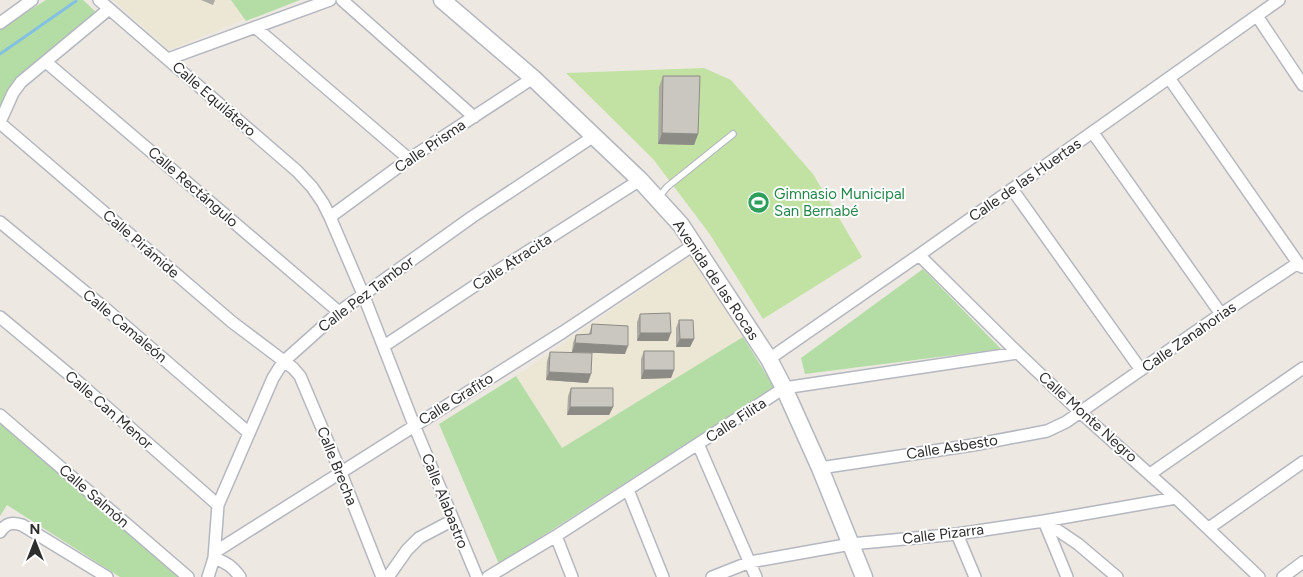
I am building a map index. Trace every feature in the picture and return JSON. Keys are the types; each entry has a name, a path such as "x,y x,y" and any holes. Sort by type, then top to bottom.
{"street":[{"path":"0,23 32,0"},
{"name":"Calle Equilátero","path":"100,0 297,170 323,203"},
{"path":"168,59 330,0"},
{"path":"342,0 474,116"},
{"name":"Avenida de las Rocas","path":"442,0 533,78 640,180 681,225 695,244 770,359 820,468 864,577"},
{"name":"Calle de las Huertas","path":"770,359 1279,0"},
{"path":"0,122 12,93 21,82 109,9"},
{"path":"1257,16 1303,85"},
{"path":"255,27 409,159"},
{"name":"Calle Rectángulo","path":"46,62 339,312"},
{"name":"Calle Prisma","path":"330,217 409,159 533,78"},
{"path":"1169,78 1300,265"},
{"name":"Calle Pirámide","path":"0,122 232,322 284,362"},
{"path":"1093,132 1220,314"},
{"name":"Calle Pez Tambor","path":"208,577 215,555 218,505 273,378 284,362 339,312 363,294 472,217 594,136"},
{"name":"Calle Atracita","path":"384,346 640,180"},
{"path":"1012,189 1140,370"},
{"name":"Calle Alabastro","path":"323,203 363,294 414,425 477,577"},
{"name":"Calle Camaleón","path":"0,222 107,310 249,433"},
{"name":"Calle Grafito","path":"215,555 414,425 562,332 695,244"},
{"name":"Calle Monte Negro","path":"919,255 1080,412 1150,474 1259,577"},
{"name":"Calle Zanahorias","path":"1080,412 1220,314 1300,265"},
{"name":"Calle Can Menor","path":"0,317 77,381 218,505"},
{"name":"Calle Filita","path":"488,577 556,536 784,388 1018,353"},
{"name":"Calle Brecha","path":"284,362 300,376 341,472 382,577"},
{"path":"1150,474 1303,368"},
{"name":"Calle Asbesto","path":"820,468 973,445 1048,431 1080,412"},
{"name":"Calle Salmón","path":"0,415 188,577"},
{"path":"698,444 756,577"},
{"path":"1208,528 1303,462"},
{"path":"628,490 663,577"},
{"name":"Calle Pizarra","path":"712,577 750,562 851,544 957,534 1176,498"},
{"path":"388,577 418,538 453,520"},
{"path":"1044,521 1067,577"},
{"path":"1044,521 1078,544 1117,577"},
{"path":"0,532 8,523 22,524 107,577"},
{"path":"957,534 975,577"},
{"path":"556,536 572,577"},
{"path":"215,555 234,568 240,577"},
{"path":"1283,577 1303,562"}],"lane":[{"path":"657,198 667,187 733,134"}],"shaded area":[{"path":"113,0 231,0 245,19 169,50"},
{"path":"692,255 743,337 562,448 516,376"}],"green space":[{"path":"46,0 83,0 96,12 16,79 0,114 0,29"},
{"path":"231,0 300,0 246,21"},
{"name":"Gimnasio Municipal San Bernabé","path":"704,68 731,80 813,174 862,257 763,319 709,233 653,159 566,73"},
{"path":"923,269 1001,349 805,374 801,358"},
{"path":"743,337 774,387 499,564 439,424 516,376 562,448"},
{"path":"0,423 178,577 120,577 7,505 0,516"}],"building":[{"path":"663,76 700,76 698,134 662,133"},
{"path":"670,313 671,333 640,333 640,314"},
{"path":"679,320 693,320 694,339 680,339"},
{"path":"592,324 628,326 628,346 575,343 576,335 591,334"},
{"path":"644,351 674,351 674,370 644,370"},
{"path":"550,352 592,353 591,374 549,372"},
{"path":"571,388 613,388 613,407 570,407"}],"waterway":[{"path":"0,54 76,1"}],"place":[{"name":"Gimnasio Municipal San Bernabé","path":"758,203"}]}
